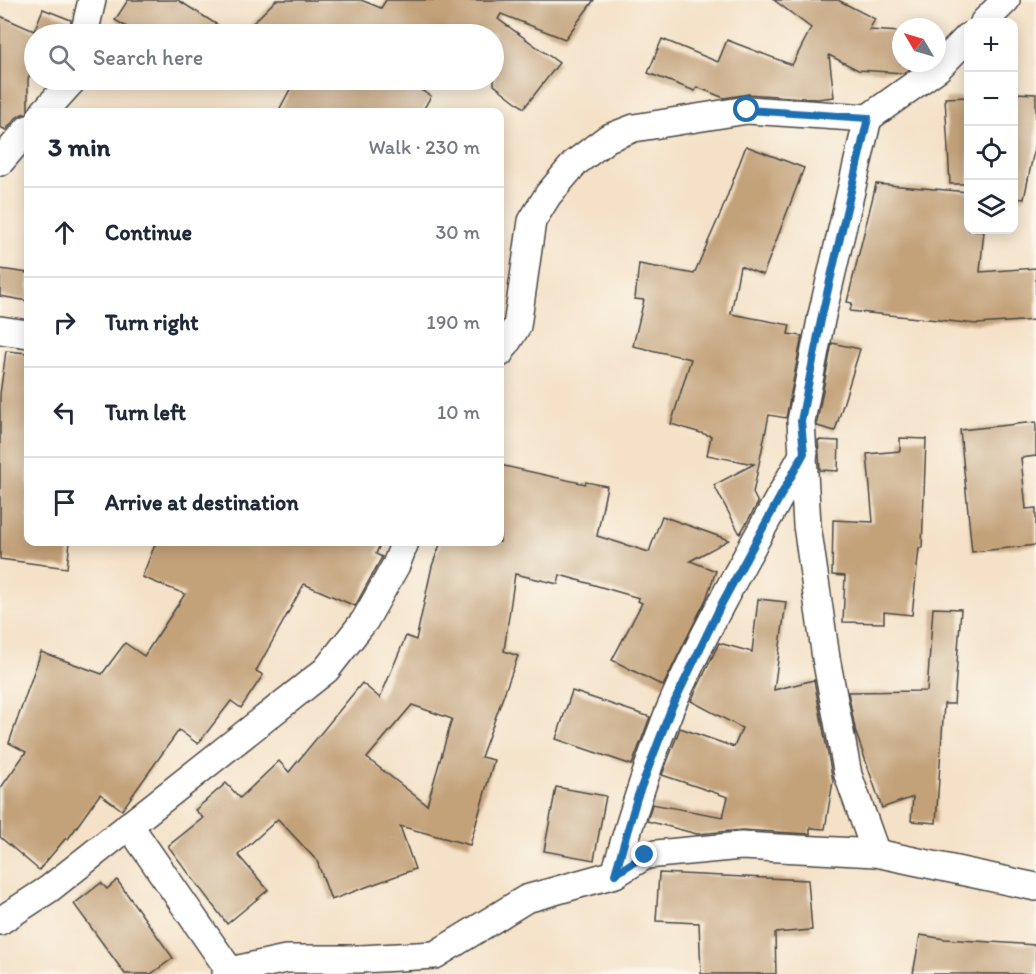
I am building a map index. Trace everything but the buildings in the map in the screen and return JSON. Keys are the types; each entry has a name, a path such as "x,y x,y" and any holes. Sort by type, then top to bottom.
{"street":[{"path":"86,24 92,0"},
{"path":"988,18 1006,0"},
{"path":"508,327 532,221 548,195 575,163 608,138 634,128 747,110 868,118 938,68 964,42"},
{"path":"48,108 64,90"},
{"path":"868,118 822,315 801,421 807,525 826,658 848,776 876,853"},
{"path":"0,162 24,134"},
{"path":"0,330 24,333"},
{"path":"615,874 637,798 671,709 722,603 804,453"},
{"path":"0,921 49,890 326,670 364,620 396,565 403,546"},
{"path":"129,825 228,972 286,959 361,959 434,964 526,899 615,874 645,855 741,846 876,853 1036,887"}],"route":[{"path":"645,855 615,874 637,798 671,709 722,603 804,453 801,421 822,315 868,118 747,110"}]}
